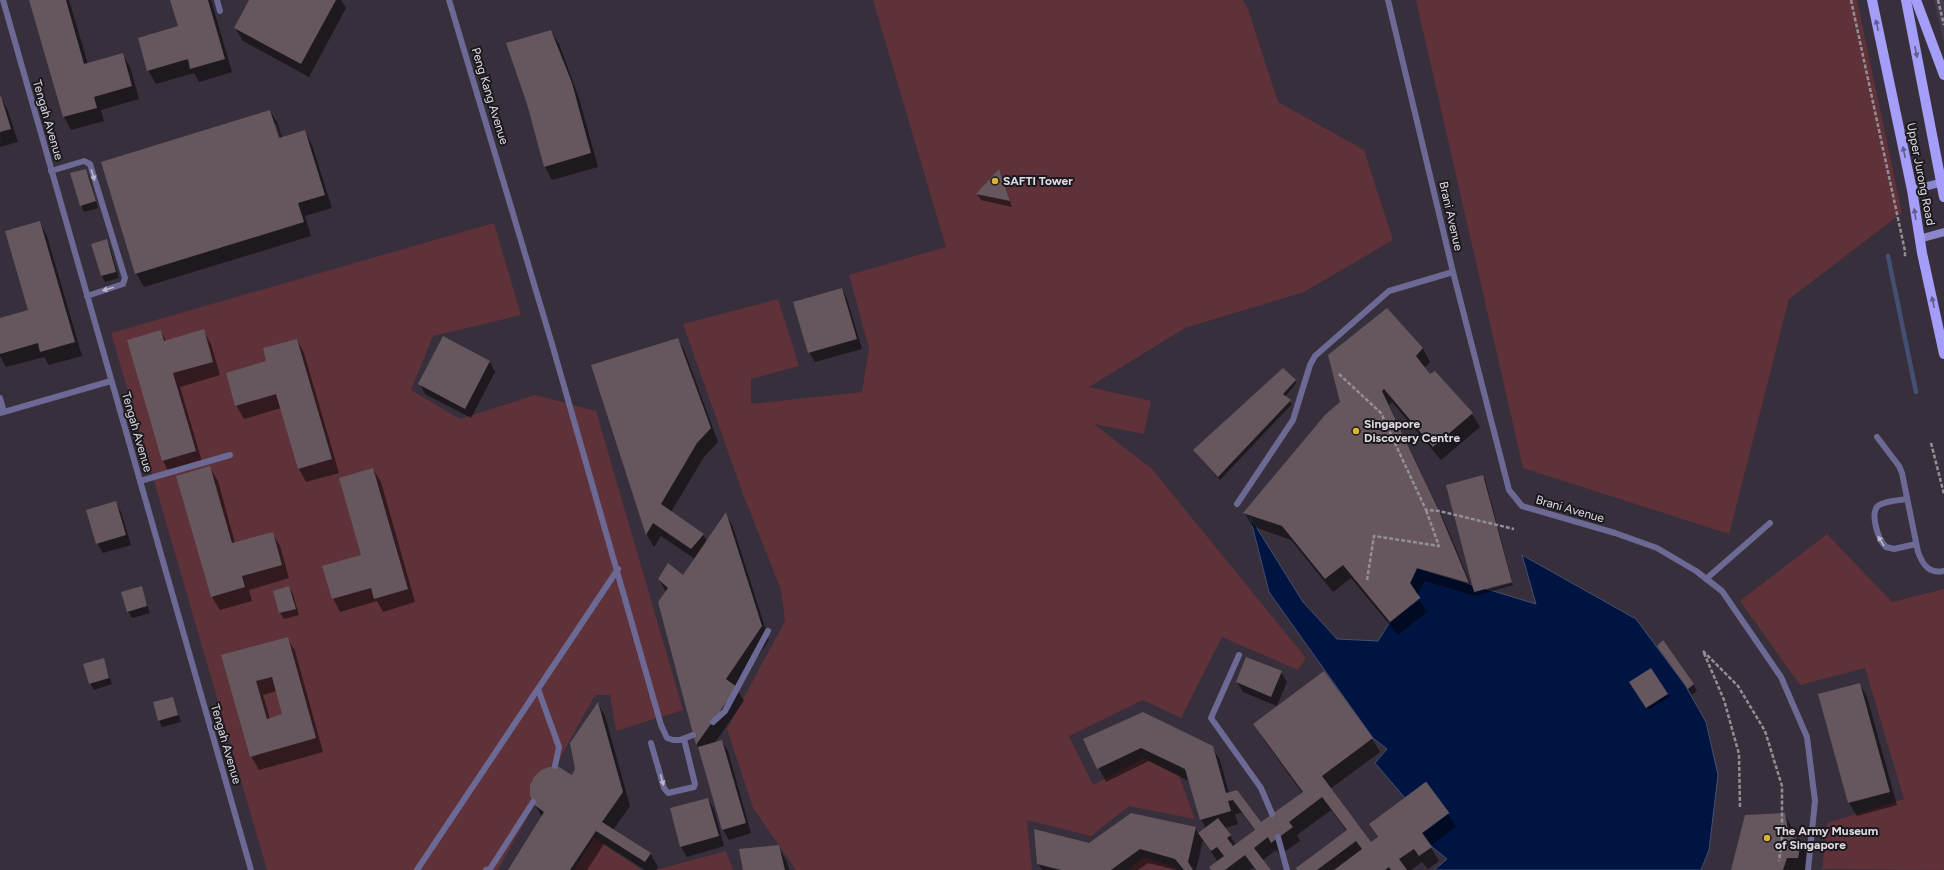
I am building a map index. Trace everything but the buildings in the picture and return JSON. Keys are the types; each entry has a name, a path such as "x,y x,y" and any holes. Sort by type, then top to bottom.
{"main road":[{"name":"Upper Jurong Road","path":"1872,0 1912,190 1919,238 1944,354"},
{"name":"Upper Jurong Road","path":"1906,0 1943,182 1944,197"},
{"path":"1916,0 1944,75"},
{"path":"1912,190 1943,182"},
{"path":"1919,238 1944,232"}],"lane":[{"name":"Tengah Avenue","path":"3,0 251,870"},
{"path":"217,0 220,11"},
{"name":"Peng Kang Avenue","path":"449,0 510,198 618,569 661,725 667,738 673,740 684,739"},
{"name":"Brani Avenue","path":"1388,0 1453,272 1508,490 1522,506 1615,533 1657,548 1696,571 1722,591 1781,677 1807,737 1815,801 1808,870"},
{"path":"51,171 84,161 90,164 124,278 123,284 87,296"},
{"path":"1237,504 1293,420 1310,365 1315,356 1389,291 1453,272"},
{"path":"0,398 2,413 111,381"},
{"path":"1877,437 1899,466 1921,562 1929,570 1939,572 1944,571"},
{"path":"140,481 230,455"},
{"path":"1907,499 1880,504 1876,509 1874,515 1878,538 1886,547 1894,549 1916,544"},
{"path":"1706,579 1770,523"},
{"path":"417,870 618,569"},
{"path":"712,722 725,711 768,631"},
{"path":"1239,655 1211,718 1261,788 1272,814"},
{"path":"538,689 559,747 555,766"},
{"path":"651,743 664,788 668,793 672,793 694,787 695,784 684,739 693,735"},
{"path":"486,870 490,869 533,802"},
{"path":"1278,838 1287,870"}],"path":[{"path":"1851,0 1903,243 1904,258"},
{"path":"1938,0 1944,25"},
{"path":"1339,374 1381,413 1426,510 1440,546 1374,536 1367,580"},
{"path":"1931,442 1944,494"},
{"path":"1426,510 1439,511 1514,529"},
{"path":"1740,807 1739,754 1724,700 1703,650 1738,686 1765,731 1782,786 1782,841 1779,861"}],"shaded area":[{"path":"873,0 1243,0 1248,9 1278,102 1364,150 1393,240 1304,292 1185,328 1089,387 1151,401 1144,434 1094,424 1152,469 1306,658 1298,670 1222,637 1181,718 1143,700 1069,736 1093,785 1144,758 1179,776 1195,819 1129,806 1091,836 1027,820 1032,870 796,870 753,808 727,729 785,621 781,590 743,494 683,324 778,299 799,366 751,379 751,404 862,392 869,348 849,275 946,247"},
{"path":"1416,0 1857,0 1902,213 1789,299 1729,534 1523,468"},
{"path":"1934,0 1944,0 1944,42"},
{"path":"494,223 521,315 433,336 411,390 460,419 535,395 596,411 683,710 616,731 610,695 595,695 498,870 267,870 111,333"},
{"path":"1827,534 1892,602 1944,589 1944,870 1822,869 1827,823 1904,799 1865,668 1800,685 1740,601"},
{"path":"594,838 642,870 574,870"},
{"path":"726,851 733,870 655,870"},
{"path":"1143,857 1175,867 1177,870 1128,870"}],"water":[{"path":"1250,517 1303,602 1337,639 1378,641 1390,622 1420,598 1410,583 1417,568 1536,604 1522,555 1636,619 1685,685 1706,722 1718,775 1709,850 1701,870 1434,870 1447,859 1432,847 1422,833 1449,813 1426,782 1405,798 1375,763 1387,749 1373,738 1269,592"}],"waterway":[{"path":"1888,256 1916,392"}],"place":[{"name":"SAFTI Tower","path":"995,181"},
{"name":"Singapore Discovery Centre","path":"1356,431"},
{"name":"The Army Museum of Singapore","path":"1767,838"}]}
